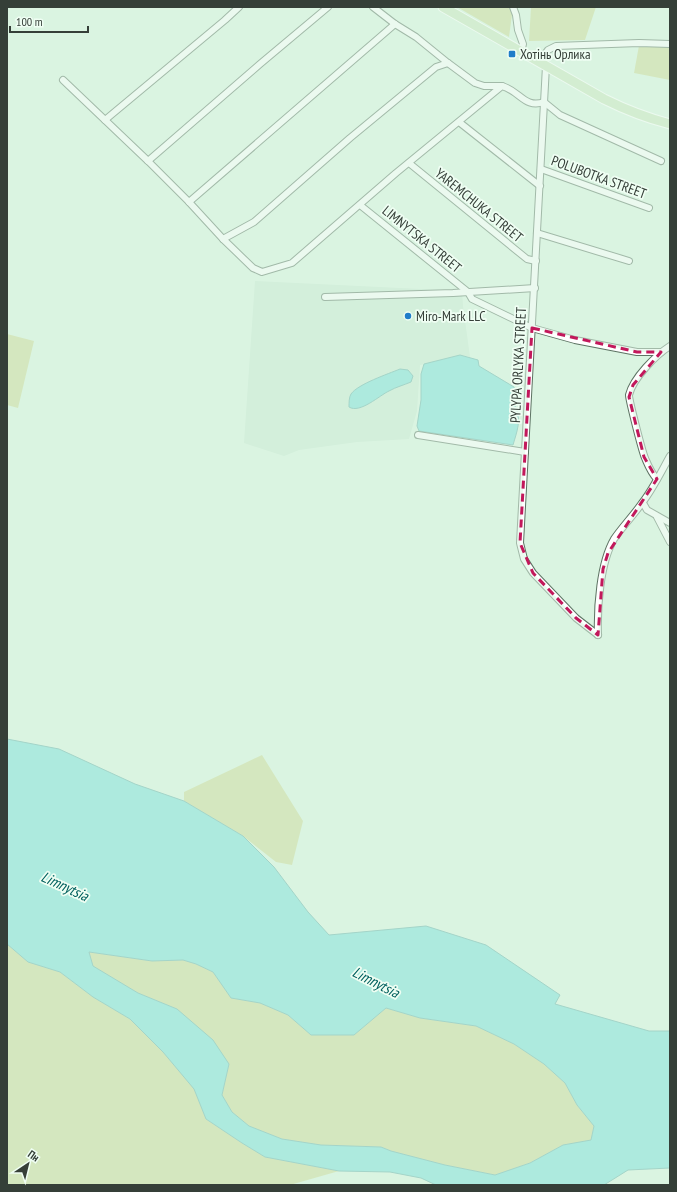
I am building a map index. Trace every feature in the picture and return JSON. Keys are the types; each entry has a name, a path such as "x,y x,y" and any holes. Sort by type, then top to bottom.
{"main road":[{"path":"443,7 604,99 629,111 670,124"}],"street":[{"path":"105,120 239,7"},
{"path":"148,161 328,7"},
{"path":"373,7 395,24 416,37 475,83 484,86 502,86 510,88 529,103 537,105 544,102 560,115 661,161"},
{"path":"513,7 523,44 521,52"},
{"path":"189,202 395,24"},
{"path":"542,64 548,50 556,46 639,43 670,44"},
{"path":"223,239 254,222 350,138 436,67 448,63"},
{"name":"PYLYPA ORLYKA STREET","path":"542,64 544,102 541,169 520,543 524,559 533,573 576,618 598,635 597,620 603,569 608,553 614,539 643,503"},
{"path":"63,80 148,161 253,268 262,272 292,263 502,86"},
{"path":"459,122 540,186"},
{"name":"YAREMCHUKA STREET","path":"409,163 527,259 536,261"},
{"name":"POLUBOTKA STREET","path":"541,169 649,208"},
{"name":"LIMNYTSKA STREET","path":"360,205 468,292 472,299 532,328 575,340 637,352 661,352"},
{"path":"538,233 629,261"},
{"path":"325,297 535,288"},
{"path":"657,479 652,474 644,457 629,397 633,385 661,352 670,346"},
{"path":"418,435 525,452"},
{"path":"670,456 643,503 647,510 670,524"},
{"path":"656,516 670,542"}],"highlighted area":[{"path":"532,328 637,352 661,352 633,385 629,397 644,457 657,479 608,553 603,569 598,635 576,618 533,573 520,543"}],"shaded area":[{"path":"255,281 462,291 470,357 460,355 420,365 417,411 409,439 357,442 299,450 284,456 244,443"}],"green space":[{"path":"457,7 513,7 509,37"},
{"path":"531,7 596,7 585,40 529,41"},
{"path":"640,40 670,46 670,80 634,73"},
{"path":"7,334 34,341 18,408 7,405"},
{"path":"262,755 303,821 292,865 276,862 243,836 184,801 184,792"},
{"path":"7,944 28,962 60,972 93,997 130,1019 163,1052 195,1089 206,1119 265,1157 339,1171 290,1185 7,1185"},
{"path":"89,952 152,961 183,960 196,964 213,972 231,998 260,1003 288,1015 311,1035 354,1035 386,1008 420,1018 476,1026 514,1044 544,1064 565,1083 577,1105 594,1126 591,1141 563,1145 530,1163 495,1175 445,1165 381,1147 321,1145 282,1139 249,1126 232,1112 222,1095 229,1064 177,1009 138,993 92,966"}],"water":[{"path":"460,355 478,360 479,366 514,387 517,397 515,406 518,421 513,445 419,431 417,426 421,400 421,374 424,364"},
{"path":"400,369 408,370 413,376 411,382 385,393 364,406 359,408 349,407 350,395 355,390"},
{"name":"Limnytsia","path":"7,739 59,749 135,784 184,801 243,836 274,867 308,912 329,935 426,926 486,945 560,995 555,1004 649,1031 670,1031 670,1168 628,1170 604,1185 436,1185 421,1178 390,1172 339,1171 265,1157 206,1119 194,1089 163,1052 130,1019 93,997 60,972 28,962 7,944","holes":["89,952 152,961 183,960 196,964 213,972 231,998 260,1003 288,1015 311,1035 354,1035 386,1008 420,1018 476,1026 514,1044 544,1064 565,1083 577,1105 594,1126 591,1140 563,1145 530,1163 495,1175 445,1165 381,1147 321,1145 282,1139 249,1126 232,1112 222,1095 229,1064 213,1040 177,1009 138,993 93,966"]}],"place":[{"name":"Хотінь Орлика","path":"512,54"},
{"name":"Miro-Mark LLC","path":"408,316"}]}
